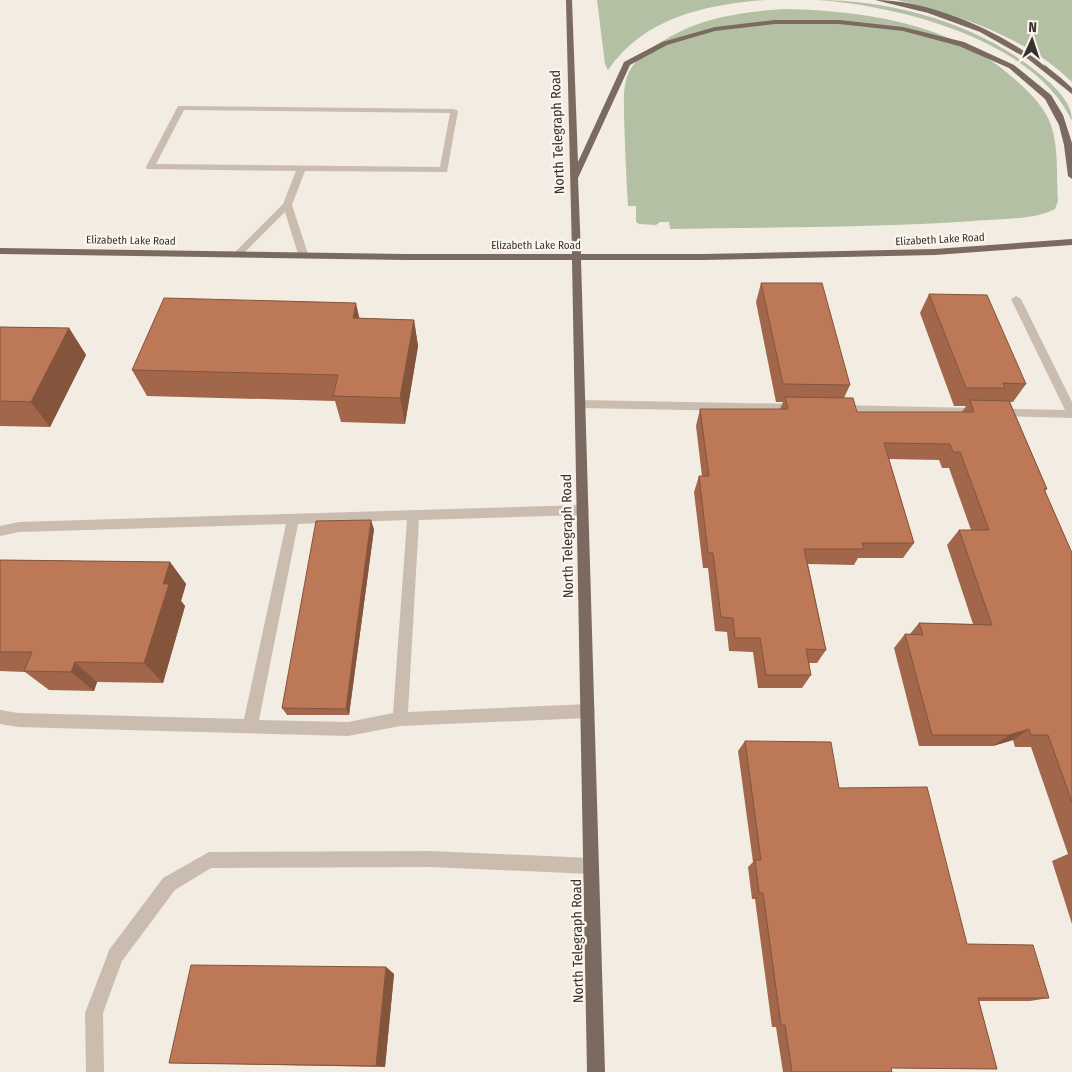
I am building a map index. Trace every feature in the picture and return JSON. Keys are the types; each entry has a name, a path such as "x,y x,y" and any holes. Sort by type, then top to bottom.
{"main road":[{"name":"North Telegraph Road","path":"569,0 581,404 596,1072"},
{"path":"878,0 932,13 988,34 1037,61 1072,92"},
{"path":"948,32 980,46 1014,66 1050,99 1064,123 1072,176"},
{"path":"575,178 627,64 635,52 648,42"},
{"name":"Elizabeth Lake Road","path":"1,253 303,254 577,258 900,254 999,249 1072,242"}],"street":[{"path":"181,108 454,111 444,170 302,168 150,167 181,108"},
{"path":"238,254 287,205 302,168"},
{"path":"287,205 303,254"},
{"path":"830,409 1072,413 1016,299"},
{"path":"581,404 811,408"},
{"path":"0,531 19,527 583,510"},
{"path":"400,719 413,516"},
{"path":"250,727 293,519"},
{"path":"0,717 18,720 348,729 400,719 588,710"},
{"path":"95,1072 94,1013 115,956 169,884 209,860 431,859 591,866"}],"green space":[{"path":"597,0 765,0 699,10 678,17 640,37 623,52 608,70 605,64"},
{"path":"816,0 846,1 906,10 964,29 1017,57 1041,75 1062,95 1069,107 1072,121 1054,93 1028,69 996,48 961,32 923,19 849,3"},
{"path":"897,0 1072,0 1072,82 1054,66 1013,40 944,13"},
{"path":"785,9 847,13 910,25 939,34 968,47 995,63 1029,92 1042,107 1051,125 1056,153 1058,201 1055,209 1047,213 1015,218 897,225 670,229 669,222 660,222 656,225 639,224 636,222 636,206 628,206 624,115 625,86 632,67 653,47 673,35 703,22 751,12"}],"building":[{"path":"761,283 822,283 850,385 783,384"},
{"path":"929,294 987,295 1026,384 1003,383 1005,388 966,388"},
{"path":"164,298 356,303 353,318 414,320 400,398 333,396 338,375 132,370"},
{"path":"0,327 69,328 31,402 0,401"},
{"path":"785,397 853,398 857,412 974,412 970,400 1009,401 1072,553 1072,802 1048,735 1031,735 1029,729 1009,735 932,735 905,634 923,635 919,623 992,625 959,530 989,530 960,452 953,452 950,444 884,443 914,543 862,543 864,549 804,549 826,650 806,649 811,675 766,675 760,638 735,638 733,618 721,617 713,553 708,553 699,476 709,476 700,409 788,409"},
{"path":"371,520 346,709 282,708 316,521"},
{"path":"0,560 170,562 163,584 169,584 144,663 75,662 71,672 24,671 32,652 0,652"},
{"path":"745,741 831,742 839,788 927,787 967,944 1033,945 1049,998 978,998 997,1069 891,1068 892,1072 792,1072 785,1025 781,1025 763,893 759,893 755,860 761,860"},
{"path":"191,965 386,967 376,1066 169,1063"}]}
